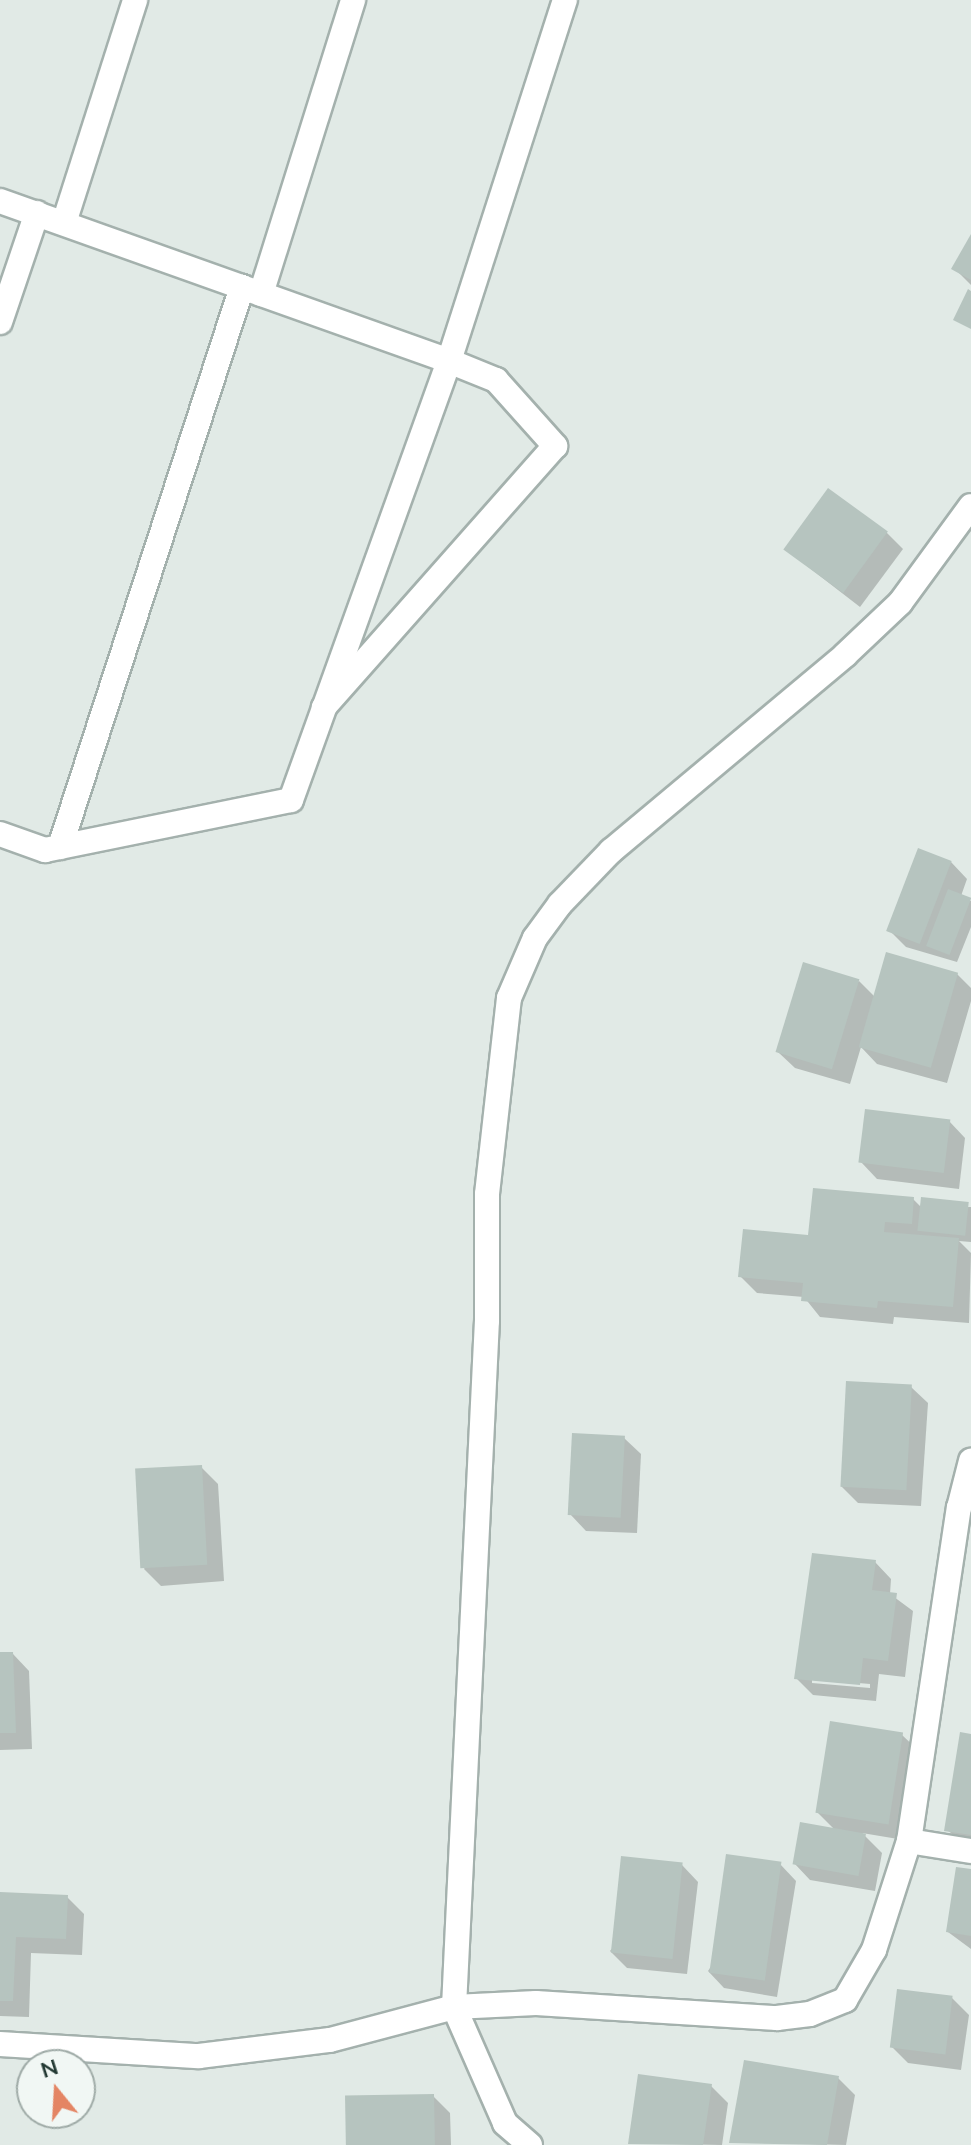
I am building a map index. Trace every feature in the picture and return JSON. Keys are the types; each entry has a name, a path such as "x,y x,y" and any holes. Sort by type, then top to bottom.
{"street":[{"path":"64,223 135,0"},
{"path":"60,847 353,0"},
{"path":"0,834 45,850 291,800 449,361 565,0"},
{"path":"0,201 496,380 555,446 324,707"},
{"path":"0,322 37,213"},
{"path":"530,2145 505,2123 454,2007 486,1337 487,1194 509,998 535,938 560,904 611,851 856,645 900,603 971,506"},
{"path":"0,2044 215,2054 330,2040 454,2007 536,2003 747,2017 810,2014 845,2000 859,1984 909,1841 959,1508 971,1461"},
{"path":"909,1841 971,1851"}],"building":[{"path":"971,234 971,280 951,269"},
{"path":"968,289 971,291 971,329 953,320"},
{"path":"828,488 888,531 843,593 783,549"},
{"path":"918,848 952,861 920,944 886,931"},
{"path":"948,889 971,898 949,955 926,946"},
{"path":"886,952 958,973 931,1068 859,1047"},
{"path":"803,962 859,979 832,1069 776,1052"},
{"path":"865,1109 950,1119 944,1173 858,1163"},
{"path":"813,1188 914,1197 912,1224 885,1222 884,1232 959,1238 953,1307 878,1301 877,1308 801,1301 803,1283 738,1277 743,1229 808,1235"},
{"path":"921,1197 969,1202 965,1236 917,1231"},
{"path":"846,1381 912,1384 906,1490 840,1487"},
{"path":"572,1433 625,1436 621,1518 568,1515"},
{"path":"202,1465 207,1565 140,1568 135,1469"},
{"path":"812,1553 876,1560 872,1590 897,1593 888,1661 863,1658 860,1685 794,1679"},
{"path":"0,1652 13,1652 16,1733 0,1733"},
{"path":"830,1721 903,1733 889,1824 815,1813"},
{"path":"960,1732 971,1734 971,1835 944,1831"},
{"path":"800,1822 866,1834 859,1876 793,1864"},
{"path":"726,1854 781,1862 765,1981 709,1973"},
{"path":"621,1856 683,1862 673,1959 611,1952"},
{"path":"956,1867 971,1869 971,1936 946,1932"},
{"path":"0,1892 68,1895 66,1939 16,1937 13,2001 0,2001"},
{"path":"897,1989 953,1996 945,2054 890,2048"},
{"path":"744,2060 839,2076 827,2145 729,2143"},
{"path":"638,2074 712,2084 703,2145 628,2144"},
{"path":"434,2094 435,2145 346,2145 345,2096"}]}
